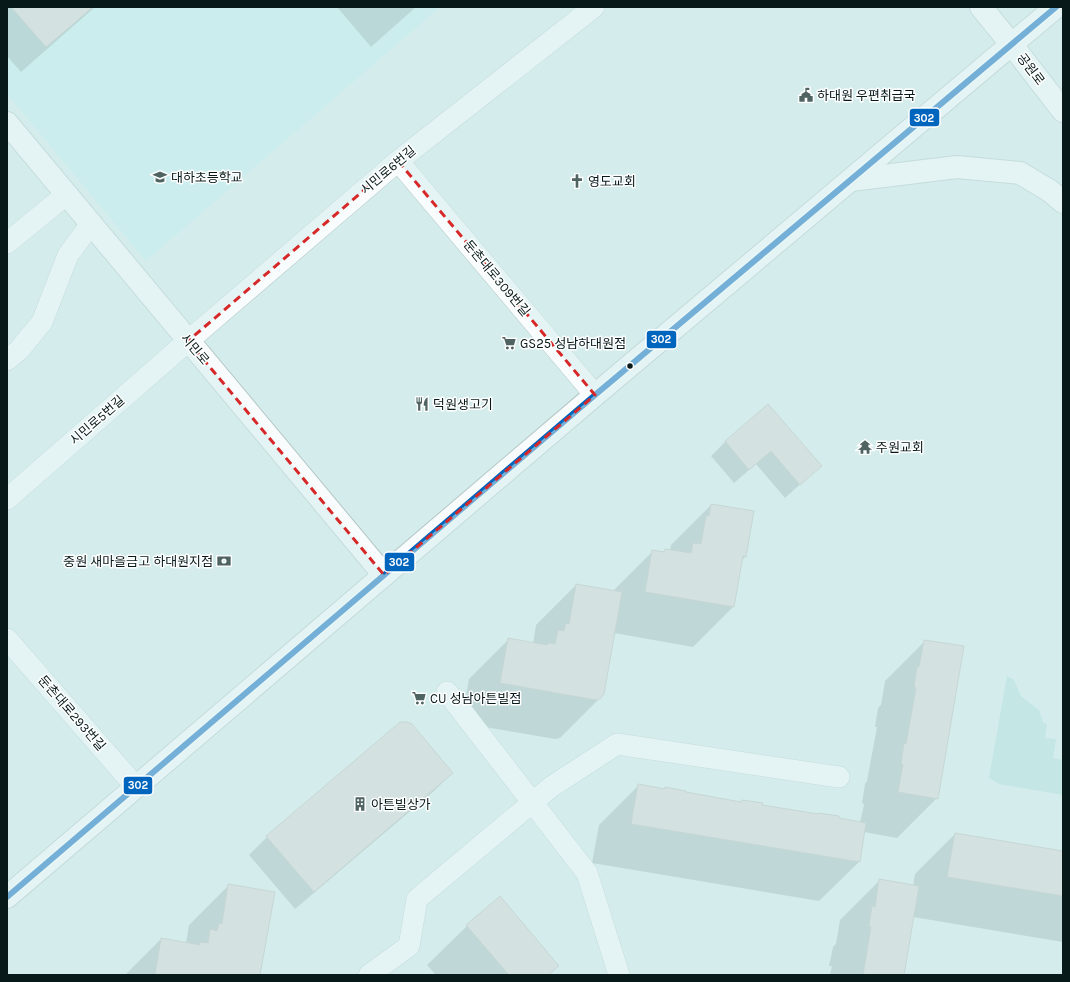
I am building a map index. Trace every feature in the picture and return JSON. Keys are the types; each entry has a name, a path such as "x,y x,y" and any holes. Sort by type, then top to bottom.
{"main road":[{"name":"공원로","path":"981,7 1012,44 1057,103 1063,123"},
{"path":"7,898 595,395 1056,7"},
{"name":"시민로","path":"7,123 384,575"},
{"path":"851,180 956,168 1020,173 1050,191 1063,202"}],"street":[{"name":"시민로6번길","path":"188,341 398,160 594,7"},
{"name":"둔촌대로309번길","path":"398,160 595,395"},
{"path":"7,244 66,194"},
{"path":"7,360 19,350 42,322 68,255 91,224"},
{"name":"시민로5번길","path":"7,499 188,341"},
{"name":"둔촌대로293번길","path":"7,638 136,787"},
{"path":"447,692 587,873 619,975"},
{"path":"369,975 409,946 417,899 551,787 617,744 840,777"}],"highlighted area":[{"path":"398,161 595,395 384,575 188,341"}],"shaded area":[{"name":"대하초등학교","path":"7,7 440,7 146,261 7,94"},
{"path":"1007,676 1014,680 1021,696 1039,710 1043,722 1047,724 1045,738 1056,739 1053,758 1063,760 1063,795 999,784 989,778"}],"building":[{"path":"11,7 93,7 46,47"},
{"path":"768,404 822,466 800,485 771,451 749,470 725,441"},
{"path":"711,504 754,511 746,557 743,556 734,607 645,592 652,550 664,552 665,549 691,553 693,543 701,544 706,516 709,516"},
{"path":"576,584 622,592 604,694 601,698 596,700 500,683 508,638 547,645 548,643 555,644 558,630 564,631 566,623 569,624"},
{"path":"924,640 964,646 938,799 898,792 903,764 901,764 904,743 906,744 916,688 914,687 917,667 919,667"},
{"name":"아튼빌상가","path":"400,722 412,724 453,773 314,892 266,836"},
{"path":"638,784 665,789 665,787 741,802 742,800 763,803 762,805 839,816 839,818 866,823 860,862 631,824"},
{"path":"955,833 1063,851 1063,896 947,877"},
{"path":"879,879 919,886 904,975 863,975 871,927 869,926 872,906 875,907"},
{"path":"228,884 275,892 260,975 155,975 161,938 200,945 200,942 208,943 210,929 217,931 219,923 222,924"},
{"path":"500,896 559,966 548,975 509,975 466,925"}],"transit line":[{"name":"302","path":"7,897 595,395 1056,7"}],"place":[{"name":"하대원 우편취급국","path":"806,95"},
{"name":"대하초등학교","path":"160,177"},
{"name":"영도교회","path":"577,181"},
{"name":"GS25 성남하대원점","path":"509,343"},
{"name":"덕원생고기","path":"422,404"},
{"name":"주원교회","path":"865,447"},
{"name":"중원 새마을금고 하대원지점","path":"224,561"},
{"name":"CU 성남아튼빌점","path":"419,698"},
{"name":"아튼빌상가","path":"360,804"}]}
